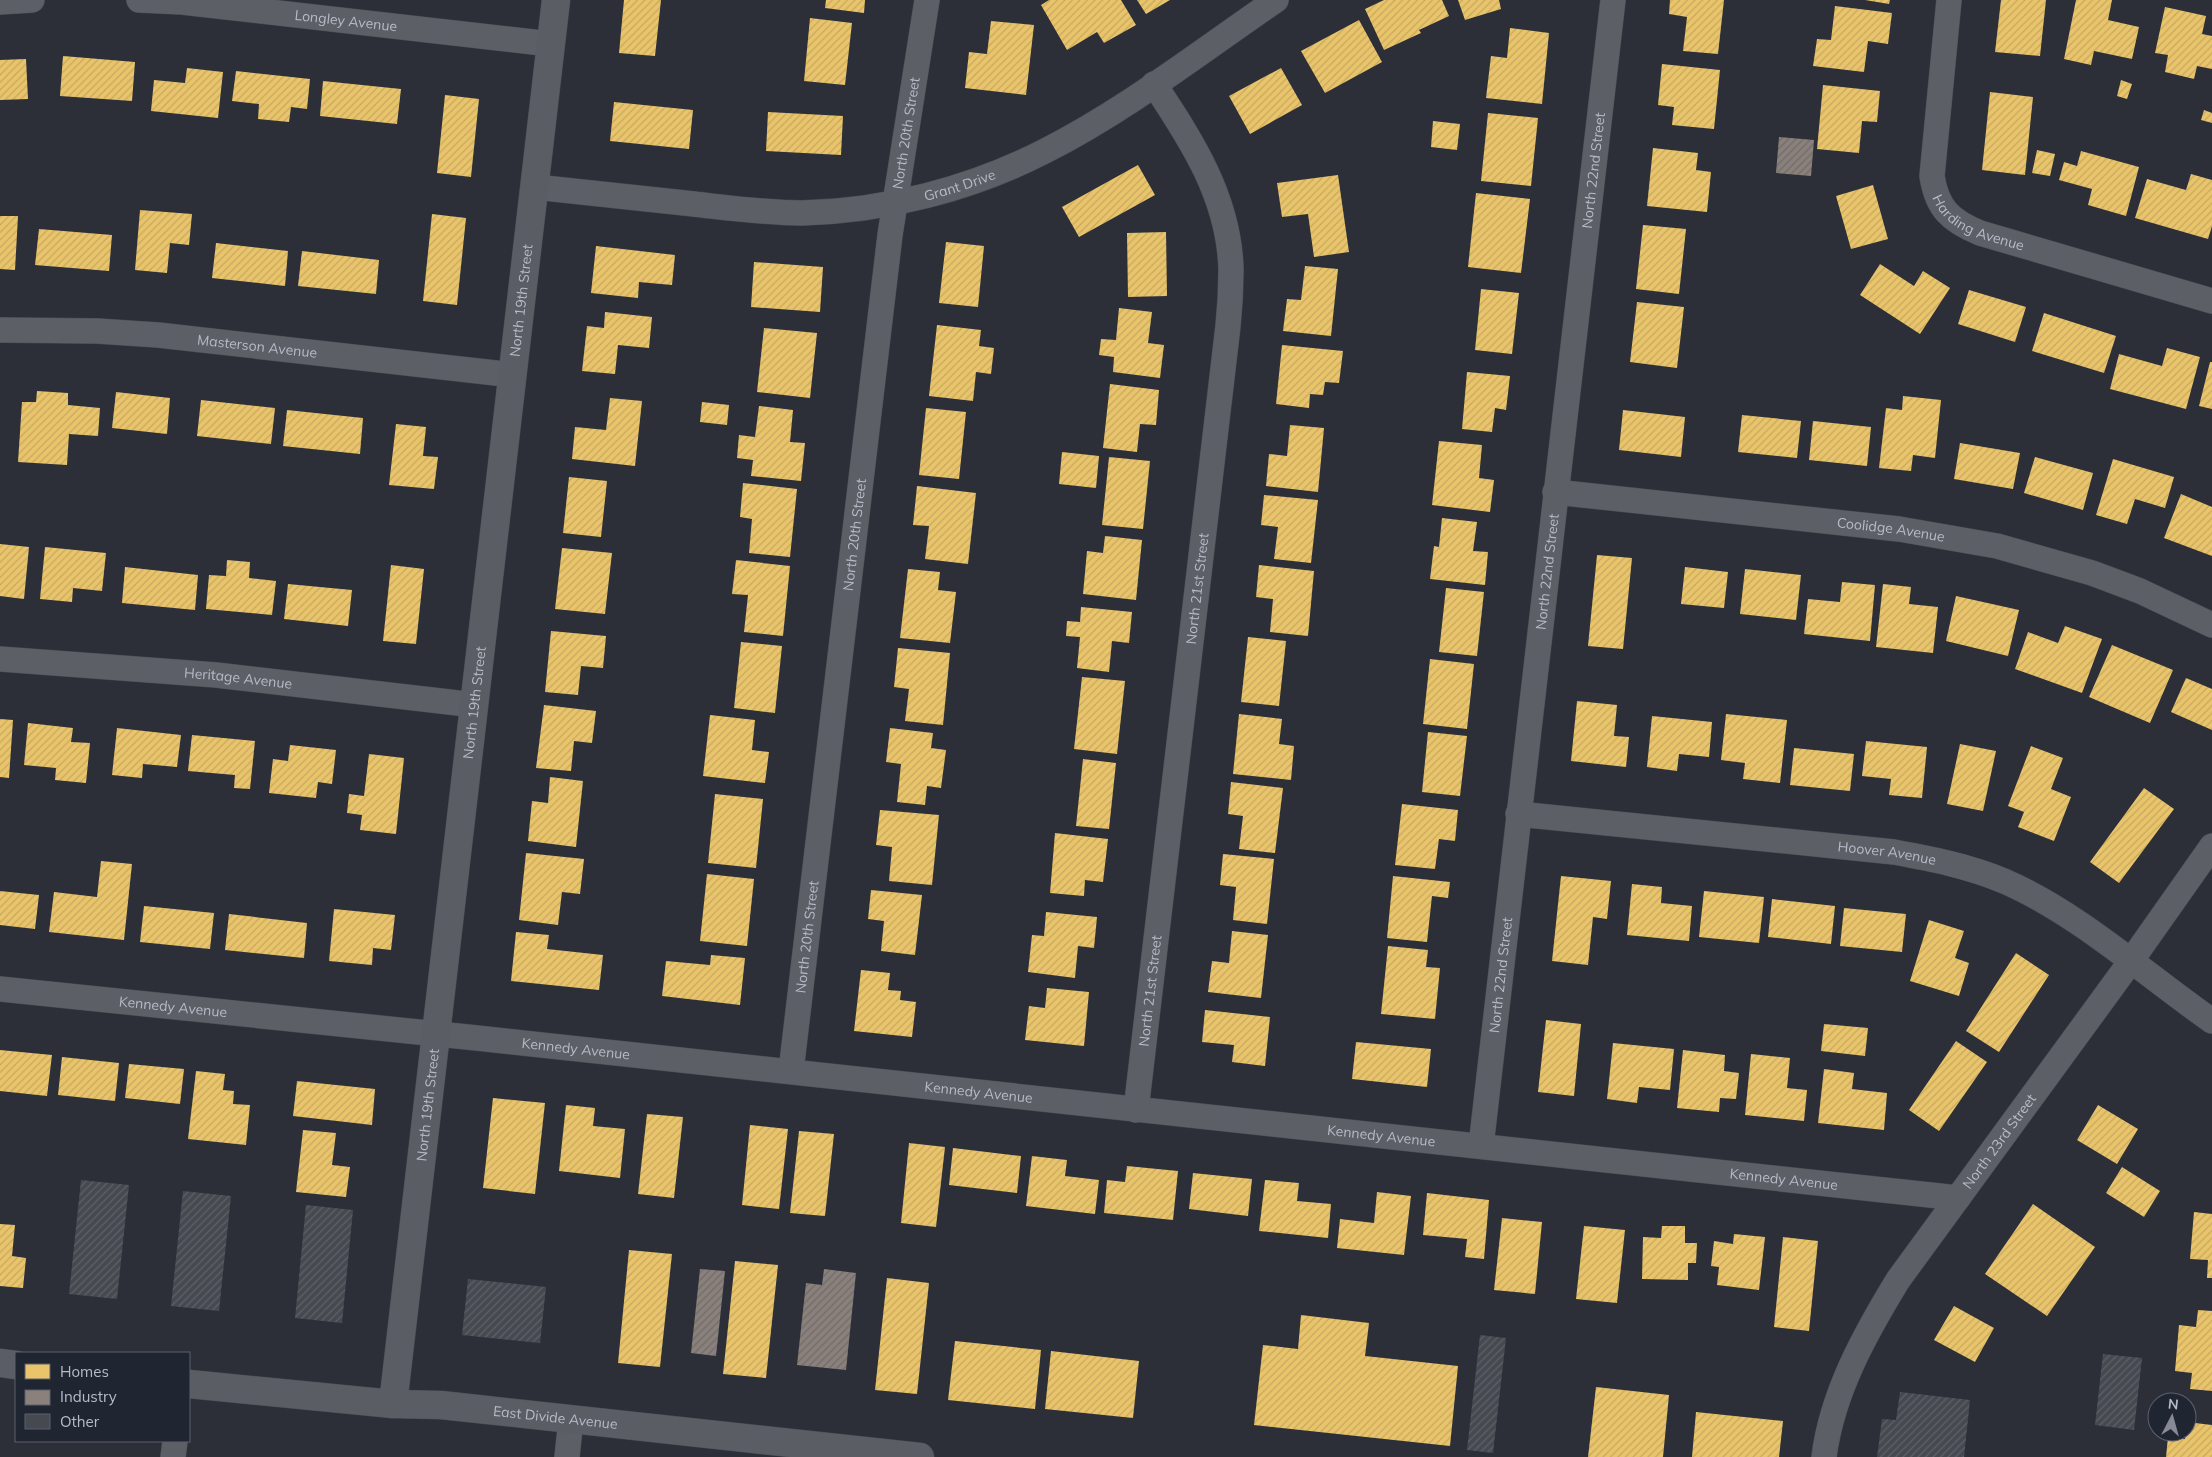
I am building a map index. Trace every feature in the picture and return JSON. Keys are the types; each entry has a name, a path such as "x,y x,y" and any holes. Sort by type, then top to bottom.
{"street":[{"path":"0,2 32,0"},
{"name":"Longley Avenue","path":"139,0 182,2 551,44"},
{"name":"North 19th Street","path":"393,1404 556,0"},
{"name":"North 20th Street","path":"791,1071 894,202 927,0"},
{"name":"Grant Drive","path":"534,187 771,212 861,209 956,187 1016,165 1072,137 1154,84 1276,0"},
{"name":"North 22nd Street","path":"1481,1146 1613,0"},
{"name":"Harding Avenue","path":"1949,0 1932,160 1934,191 1940,205 1951,217 1966,227 1980,233 2212,301"},
{"name":"North 21st Street","path":"1136,1110 1226,346 1231,278 1228,238 1213,185 1190,137 1154,84"},
{"name":"Masterson Avenue","path":"0,330 89,331 158,335 513,375"},
{"name":"Coolidge Avenue","path":"1555,492 1900,529 1998,546 2092,573 2140,591 2212,625"},
{"name":"Heritage Avenue","path":"0,659 216,675 475,705"},
{"name":"Hoover Avenue","path":"1518,814 1894,852 1949,863 2005,882 2063,913 2212,1021"},
{"name":"North 23rd Street","path":"1824,1457 1839,1397 1864,1338 1898,1280 2131,961 2212,846"},
{"name":"Kennedy Avenue","path":"0,989 437,1033 1958,1198"},
{"path":"0,1363 15,1364"},
{"name":"East Divide Avenue","path":"190,1384 393,1404 441,1405 920,1457"},
{"path":"567,1457 571,1419"},
{"path":"173,1457 175,1442"}],"building: Homes":[{"path":"624,0 661,0 655,56 619,53"},
{"path":"826,0 865,0 864,13 825,8"},
{"path":"1049,0 1121,0 1136,25 1104,43 1097,32 1067,50 1041,5"},
{"path":"1137,0 1170,0 1146,14"},
{"path":"1384,0 1442,0 1449,16 1419,30 1421,33 1384,50 1365,9"},
{"path":"1458,0 1499,0 1501,9 1465,20"},
{"path":"1670,0 1724,0 1718,54 1683,51 1687,17 1669,14"},
{"path":"1865,0 1890,0 1889,4"},
{"path":"2001,0 2046,0 2040,56 1995,52"},
{"path":"2076,0 2112,0 2108,20 2139,27 2132,59 2094,51 2091,65 2064,59"},
{"path":"1835,6 1892,13 1888,44 1868,41 1864,72 1813,66 1817,39 1831,40"},
{"path":"2165,7 2206,16 2202,34 2212,36 2212,69 2197,66 2194,79 2165,72 2168,55 2155,53"},
{"path":"810,18 852,23 845,85 804,81"},
{"path":"1359,20 1382,62 1325,93 1301,51"},
{"path":"991,21 1034,25 1026,95 965,88 969,52 987,54"},
{"path":"1510,28 1549,33 1542,104 1486,98 1491,56 1507,58"},
{"path":"63,56 135,62 132,101 60,96"},
{"path":"26,59 28,99 0,100 0,60"},
{"path":"1662,64 1720,70 1714,129 1672,125 1674,107 1658,105"},
{"path":"187,68 223,72 218,118 151,111 154,80 185,83"},
{"path":"1281,68 1302,105 1250,134 1229,96"},
{"path":"236,71 310,79 307,109 291,107 289,122 258,119 259,104 232,101"},
{"path":"2121,80 2132,84 2127,99 2117,96"},
{"path":"323,81 401,89 397,124 320,116"},
{"path":"1823,85 1880,91 1877,122 1862,121 1859,153 1817,149"},
{"path":"1990,92 2033,97 2025,175 1982,170"},
{"path":"445,95 479,99 471,177 437,173"},
{"path":"614,102 693,110 689,149 610,141"},
{"path":"2204,110 2212,113 2212,123 2201,120"},
{"path":"768,112 843,116 841,155 766,151"},
{"path":"1488,113 1538,118 1531,186 1481,181"},
{"path":"1433,121 1460,124 1457,150 1431,147"},
{"path":"1653,148 1698,153 1696,170 1711,172 1707,212 1647,206"},
{"path":"2037,150 2055,154 2050,176 2032,173"},
{"path":"2081,151 2139,167 2126,216 2088,205 2092,189 2059,180 2064,162 2077,166"},
{"path":"1138,165 1155,195 1079,237 1062,207"},
{"path":"2191,174 2212,180 2212,226 2208,239 2135,218 2147,179 2186,190"},
{"path":"1338,175 1349,252 1314,257 1308,214 1282,217 1277,183"},
{"path":"1873,185 1888,239 1851,249 1836,196"},
{"path":"1476,193 1530,199 1521,273 1468,267"},
{"path":"140,210 192,214 189,245 170,243 167,273 135,270"},
{"path":"432,214 466,218 457,305 423,301"},
{"path":"0,216 18,216 15,270 0,269"},
{"path":"1643,225 1686,229 1679,294 1636,289"},
{"path":"39,229 112,235 109,271 35,265"},
{"path":"1166,232 1167,296 1128,297 1127,233"},
{"path":"946,242 984,246 978,307 939,303"},
{"path":"216,243 288,251 285,286 212,278"},
{"path":"596,246 675,255 672,285 639,282 638,298 591,293"},
{"path":"302,251 379,260 376,294 298,286"},
{"path":"754,262 823,267 820,312 751,307"},
{"path":"1880,264 1914,286 1923,271 1950,288 1920,334 1860,295"},
{"path":"1305,266 1338,269 1331,336 1283,331 1287,299 1301,300"},
{"path":"1481,289 1519,293 1512,354 1475,350"},
{"path":"1969,290 2026,307 2015,342 1958,324"},
{"path":"1637,302 1684,307 1677,368 1630,362"},
{"path":"1119,308 1152,312 1148,343 1164,345 1160,378 1113,372 1114,357 1099,355 1101,339 1116,340"},
{"path":"605,312 652,317 649,348 618,345 615,374 582,371 587,326 604,328"},
{"path":"2044,313 2116,336 2104,373 2032,351"},
{"path":"937,325 981,330 979,346 994,348 991,374 976,372 973,401 929,396"},
{"path":"764,328 817,333 810,398 757,392"},
{"path":"1282,345 1343,351 1339,383 1325,382 1323,395 1310,394 1309,408 1276,404"},
{"path":"2167,348 2200,357 2186,409 2110,389 2119,354 2162,366"},
{"path":"2210,362 2212,362 2212,409 2199,406"},
{"path":"1467,372 1510,376 1506,410 1495,408 1492,432 1462,429"},
{"path":"1110,384 1159,390 1156,425 1140,424 1137,452 1103,448"},
{"path":"37,391 68,393 68,405 100,408 98,436 69,434 67,465 18,462 22,402 36,402"},
{"path":"116,392 170,398 167,434 112,428"},
{"path":"1903,396 1941,400 1935,458 1913,455 1911,471 1879,468 1886,408 1902,410"},
{"path":"610,398 642,401 635,466 572,459 575,427 606,430"},
{"path":"201,400 275,408 271,444 197,436"},
{"path":"702,402 729,405 727,425 700,422"},
{"path":"759,406 793,410 790,442 805,443 801,481 751,476 753,460 737,458 739,435 755,437"},
{"path":"926,408 966,412 959,479 919,475"},
{"path":"287,410 363,418 360,454 283,446"},
{"path":"1623,410 1685,417 1681,457 1619,450"},
{"path":"1742,415 1801,421 1797,458 1738,452"},
{"path":"1813,421 1871,427 1867,466 1809,460"},
{"path":"396,424 426,427 423,456 438,457 434,489 389,485"},
{"path":"1290,425 1324,428 1318,492 1266,486 1269,454 1287,456"},
{"path":"1439,441 1482,445 1479,478 1494,480 1490,512 1432,505"},
{"path":"1960,443 2020,453 2013,489 1954,479"},
{"path":"1062,452 1099,456 1096,488 1059,484"},
{"path":"1109,457 1150,461 1143,529 1102,525"},
{"path":"2035,457 2093,473 2083,510 2024,493"},
{"path":"2113,459 2174,477 2165,508 2135,499 2127,524 2096,515"},
{"path":"569,477 607,481 601,537 563,533"},
{"path":"743,483 797,489 790,557 749,553 752,519 740,517"},
{"path":"917,486 976,493 968,564 925,559 929,526 913,525"},
{"path":"2181,494 2212,507 2212,556 2164,538"},
{"path":"1264,495 1318,500 1311,563 1274,559 1278,527 1261,525"},
{"path":"1442,518 1477,522 1473,551 1488,552 1485,585 1430,579 1434,546 1439,547"},
{"path":"1105,536 1142,540 1136,600 1083,594 1087,551 1103,553"},
{"path":"0,544 29,547 24,599 0,596"},
{"path":"45,547 106,553 102,591 73,588 72,602 40,599"},
{"path":"562,548 612,553 605,614 555,609"},
{"path":"1597,555 1632,558 1623,649 1588,646"},
{"path":"227,560 250,562 249,578 276,581 272,615 206,609 209,575 226,576"},
{"path":"736,560 790,566 783,636 744,632 748,595 732,594"},
{"path":"391,565 424,569 416,644 383,641"},
{"path":"1259,565 1314,571 1308,636 1270,632 1273,599 1256,597"},
{"path":"125,567 198,575 195,610 122,603"},
{"path":"1685,567 1728,572 1724,608 1681,604"},
{"path":"908,569 940,572 938,590 956,592 950,643 900,638"},
{"path":"1745,569 1801,575 1796,620 1740,614"},
{"path":"1842,582 1875,585 1870,641 1804,634 1808,599 1840,602"},
{"path":"288,584 352,590 348,626 284,619"},
{"path":"1883,584 1911,587 1909,604 1938,607 1933,653 1876,647"},
{"path":"1446,588 1484,592 1477,656 1439,652"},
{"path":"1956,596 2019,610 2008,656 1946,641"},
{"path":"1081,607 1132,612 1129,643 1112,641 1109,672 1077,668 1080,637 1066,636 1067,621 1080,622"},
{"path":"2065,626 2102,639 2082,693 2015,669 2028,632 2058,643"},
{"path":"551,631 606,636 603,668 581,666 578,695 545,692"},
{"path":"1248,637 1286,641 1279,706 1241,702"},
{"path":"741,642 782,646 775,713 734,708"},
{"path":"2112,645 2173,670 2150,723 2089,697"},
{"path":"898,648 950,653 943,725 905,721 909,689 894,687"},
{"path":"1430,659 1474,664 1467,729 1423,724"},
{"path":"1082,677 1125,681 1117,754 1074,749"},
{"path":"2186,678 2212,689 2212,730 2171,712"},
{"path":"1577,701 1617,705 1614,736 1629,737 1626,767 1571,761"},
{"path":"544,705 596,711 592,743 574,741 571,771 536,768"},
{"path":"1239,714 1282,719 1279,744 1294,746 1291,780 1233,774"},
{"path":"1726,714 1787,720 1780,783 1743,779 1745,763 1721,760"},
{"path":"710,715 755,720 752,750 769,752 765,783 703,776"},
{"path":"1652,716 1712,722 1709,757 1679,754 1677,771 1647,767"},
{"path":"0,719 13,720 9,778 0,777"},
{"path":"28,723 73,728 71,742 90,743 86,783 55,780 56,768 24,765"},
{"path":"117,728 181,735 177,767 143,764 142,778 112,775"},
{"path":"890,728 933,733 931,748 946,750 941,788 927,786 925,805 897,802 901,764 886,762"},
{"path":"1428,732 1467,736 1460,796 1422,792"},
{"path":"192,735 255,741 250,789 234,788 235,775 188,771"},
{"path":"1866,741 1927,747 1922,798 1889,795 1891,779 1862,776"},
{"path":"1960,744 1996,751 1983,811 1947,804"},
{"path":"290,745 336,750 332,784 318,782 316,798 269,793 273,759 288,761"},
{"path":"2031,746 2063,758 2051,789 2071,797 2054,841 2018,827 2024,812 2008,806"},
{"path":"1794,748 1854,754 1850,791 1790,785"},
{"path":"369,754 404,758 396,834 360,830 362,815 347,813 349,794 364,796"},
{"path":"1083,759 1116,763 1109,829 1076,826"},
{"path":"550,777 583,781 576,847 528,841 532,801 548,803"},
{"path":"1231,782 1283,788 1275,853 1239,849 1243,816 1228,814"},
{"path":"2144,788 2174,809 2119,883 2090,862"},
{"path":"715,794 763,799 756,868 708,863"},
{"path":"1402,804 1458,810 1455,841 1439,839 1435,869 1395,865"},
{"path":"880,810 939,815 932,885 889,881 892,847 876,845"},
{"path":"1055,833 1108,839 1103,882 1085,880 1084,896 1050,893"},
{"path":"526,853 584,859 580,894 562,892 558,925 519,920"},
{"path":"1223,854 1274,859 1267,924 1233,920 1236,887 1220,885"},
{"path":"101,861 132,864 124,940 49,932 54,892 97,897"},
{"path":"707,874 754,879 747,946 700,941"},
{"path":"1393,876 1450,882 1448,898 1432,896 1427,942 1387,938"},
{"path":"1561,876 1611,881 1607,919 1593,917 1588,965 1552,961"},
{"path":"1632,884 1662,887 1661,903 1692,906 1689,941 1627,935"},
{"path":"871,890 922,895 915,955 881,951 884,921 868,919"},
{"path":"0,891 39,895 35,929 0,925"},
{"path":"1704,891 1764,897 1759,943 1699,937"},
{"path":"1772,899 1835,906 1831,944 1768,937"},
{"path":"144,906 214,913 210,949 140,942"},
{"path":"1844,908 1906,914 1902,952 1840,946"},
{"path":"334,909 395,915 391,950 373,948 372,965 329,961"},
{"path":"1046,912 1097,917 1094,948 1078,946 1075,978 1028,972 1032,935 1044,936"},
{"path":"229,914 307,923 304,958 225,950"},
{"path":"1929,920 1964,931 1955,958 1969,963 1959,996 1910,981"},
{"path":"1232,931 1268,935 1261,998 1208,992 1212,961 1229,963"},
{"path":"516,932 549,935 547,949 603,955 599,990 511,981"},
{"path":"1388,946 1428,950 1426,967 1440,968 1435,1019 1381,1014"},
{"path":"2016,953 2049,975 1999,1052 1966,1031"},
{"path":"711,955 745,958 740,1005 662,996 666,961 710,965"},
{"path":"861,970 890,973 888,990 901,991 900,1000 916,1002 912,1037 854,1031"},
{"path":"1047,988 1089,992 1084,1046 1025,1040 1029,1006 1045,1008"},
{"path":"1205,1010 1270,1017 1265,1066 1232,1062 1234,1045 1202,1042"},
{"path":"1546,1020 1581,1024 1574,1096 1538,1092"},
{"path":"1824,1024 1868,1028 1865,1056 1821,1051"},
{"path":"1956,1041 1987,1062 1939,1131 1909,1110"},
{"path":"1356,1042 1431,1049 1427,1087 1352,1079"},
{"path":"1613,1043 1674,1049 1670,1090 1639,1087 1637,1103 1607,1099"},
{"path":"0,1050 52,1055 47,1096 0,1091"},
{"path":"1683,1050 1725,1055 1724,1071 1739,1073 1736,1099 1720,1098 1719,1112 1677,1108"},
{"path":"1751,1054 1790,1058 1787,1088 1807,1090 1804,1121 1745,1115"},
{"path":"62,1057 119,1063 115,1101 58,1095"},
{"path":"129,1064 184,1069 180,1104 125,1098"},
{"path":"1824,1069 1854,1073 1852,1089 1887,1093 1884,1130 1818,1123"},
{"path":"196,1071 225,1074 223,1090 234,1091 233,1104 250,1105 246,1145 188,1139"},
{"path":"297,1081 375,1089 372,1125 293,1116"},
{"path":"493,1098 545,1103 535,1194 483,1188"},
{"path":"566,1105 595,1108 593,1126 625,1129 620,1178 559,1171"},
{"path":"2098,1105 2138,1129 2117,1164 2077,1140"},
{"path":"647,1114 683,1117 674,1198 638,1194"},
{"path":"750,1125 788,1129 779,1209 742,1205"},
{"path":"303,1130 336,1133 332,1165 350,1167 346,1197 296,1192"},
{"path":"799,1131 834,1134 825,1216 790,1213"},
{"path":"909,1143 945,1147 936,1227 901,1223"},
{"path":"953,1148 1021,1156 1017,1193 949,1185"},
{"path":"1032,1156 1067,1160 1065,1176 1099,1180 1095,1214 1026,1206"},
{"path":"1127,1166 1178,1171 1173,1220 1104,1213 1107,1180 1125,1182"},
{"path":"2122,1167 2160,1191 2144,1217 2106,1193"},
{"path":"1193,1173 1252,1179 1248,1216 1189,1209"},
{"path":"1265,1180 1299,1183 1297,1201 1331,1204 1328,1238 1259,1231"},
{"path":"1377,1192 1411,1196 1404,1255 1337,1248 1340,1219 1374,1223"},
{"path":"1427,1193 1489,1200 1484,1259 1465,1257 1467,1239 1423,1235"},
{"path":"2033,1204 2095,1247 2047,1316 1985,1274"},
{"path":"2194,1212 2212,1214 2212,1278 2207,1278 2208,1260 2190,1259"},
{"path":"1502,1218 1542,1222 1535,1294 1494,1290"},
{"path":"0,1224 15,1225 12,1256 26,1258 23,1288 0,1286"},
{"path":"1584,1226 1625,1230 1617,1303 1576,1299"},
{"path":"1662,1226 1685,1226 1685,1243 1697,1243 1696,1263 1688,1263 1688,1280 1642,1279 1643,1237 1661,1238"},
{"path":"1734,1234 1765,1237 1759,1290 1717,1285 1719,1267 1711,1266 1714,1241 1733,1244"},
{"path":"1783,1237 1818,1241 1809,1331 1774,1327"},
{"path":"629,1250 672,1254 660,1367 618,1363"},
{"path":"735,1261 778,1265 766,1378 723,1374"},
{"path":"887,1278 929,1283 917,1394 875,1390"},
{"path":"1954,1306 1994,1328 1975,1362 1934,1340"},
{"path":"2198,1310 2212,1311 2212,1391 2190,1389 2192,1373 2175,1371 2179,1325 2196,1327"},
{"path":"1301,1315 1369,1323 1365,1356 1458,1366 1450,1446 1254,1425 1263,1345 1298,1349"},
{"path":"955,1341 1041,1350 1035,1409 948,1400"},
{"path":"1051,1351 1139,1361 1133,1418 1045,1409"},
{"path":"1596,1387 1669,1395 1663,1457 1588,1457"},
{"path":"1696,1412 1783,1421 1779,1457 1692,1457"},
{"path":"2197,1423 2212,1425 2212,1457 2166,1457 2168,1442 2197,1442"}],"building: Industry":[{"path":"1779,137 1814,140 1811,176 1776,173"},
{"path":"700,1269 725,1271 716,1356 691,1353"},
{"path":"824,1269 856,1273 846,1370 797,1365 806,1283 822,1285"}],"building: Other":[{"path":"81,1180 129,1185 117,1299 69,1294"},
{"path":"183,1191 231,1196 219,1311 171,1306"},
{"path":"306,1205 353,1210 342,1323 295,1318"},
{"path":"468,1279 546,1287 540,1343 462,1335"},
{"path":"1480,1335 1506,1338 1493,1453 1467,1450"},
{"path":"2103,1354 2142,1358 2134,1430 2095,1425"},
{"path":"1900,1392 1970,1400 1964,1457 1877,1457 1882,1419 1896,1420"}]}
